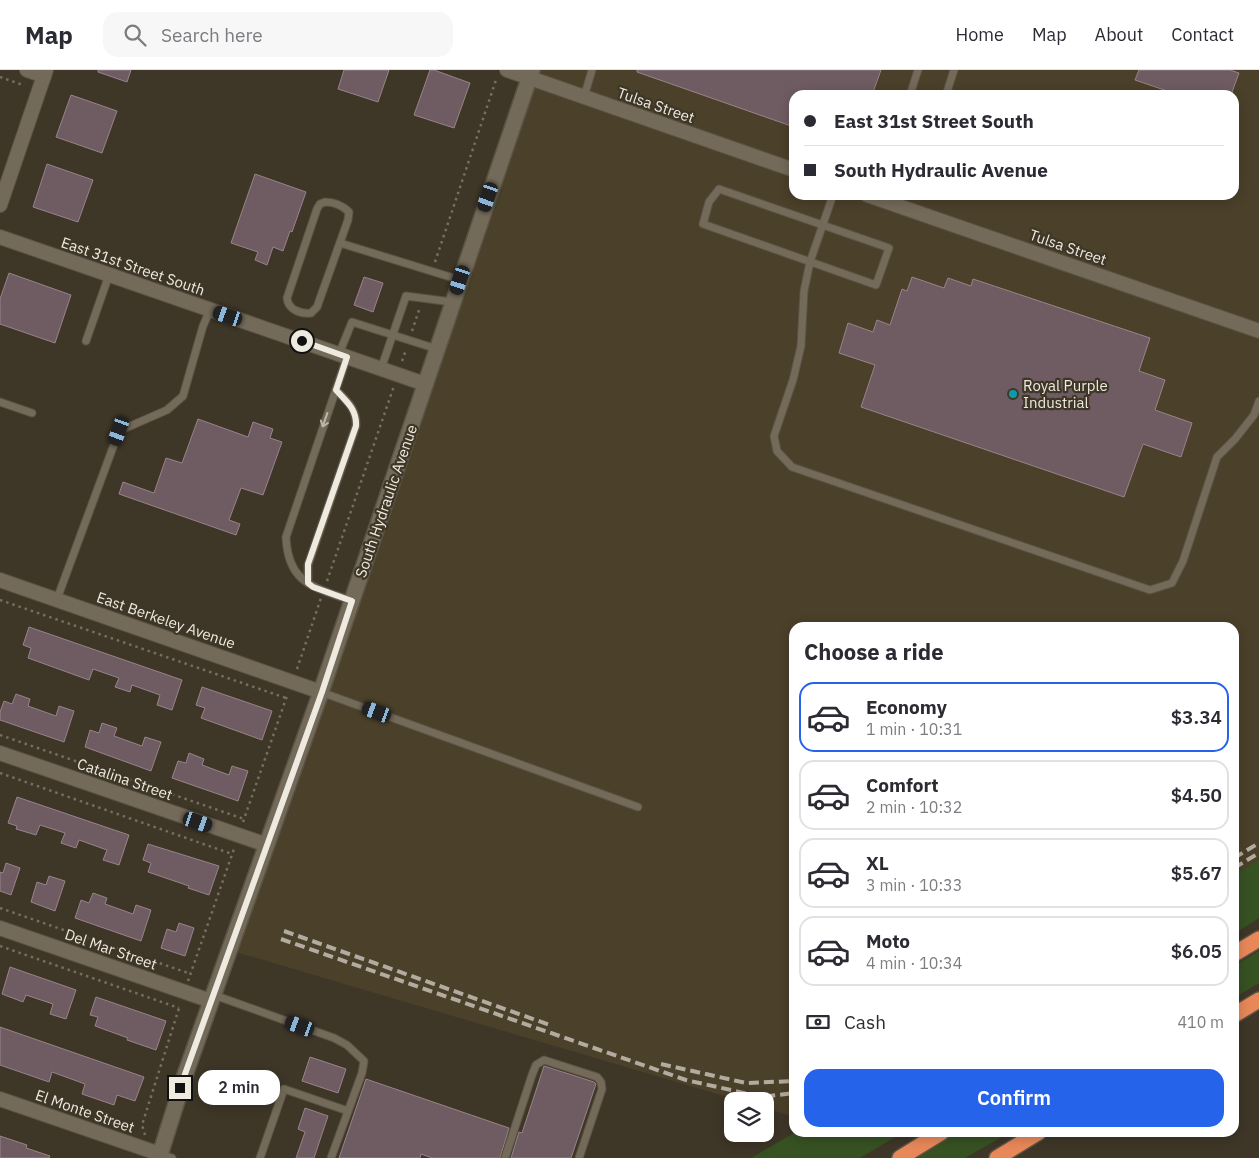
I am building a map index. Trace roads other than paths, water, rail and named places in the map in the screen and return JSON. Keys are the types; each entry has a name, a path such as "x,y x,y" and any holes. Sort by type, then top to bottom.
{"highway":[{"path":"1239,951 1259,939"},
{"path":"1239,1012 1259,1000"},
{"path":"900,1158 934,1137"},
{"path":"997,1158 1030,1137"}],"street":[{"path":"0,205 45,73 27,70"},
{"name":"Tulsa Street","path":"507,70 530,74 584,97 789,168"},
{"name":"South Hydraulic Avenue","path":"164,1156 186,1072 322,692 530,74"},
{"name":"Tulsa Street","path":"891,200 1259,330"},
{"name":"East 31st Street South","path":"0,237 425,384"},
{"name":"East Berkeley Avenue","path":"0,580 322,692"},
{"name":"Catalina Street","path":"0,753 267,845"},
{"name":"Del Mar Street","path":"0,928 184,992 212,998"},
{"name":"El Monte Street","path":"0,1099 164,1156"}],"lane":[{"path":"584,97 592,70"},
{"path":"912,90 918,70"},
{"path":"948,90 954,70"},
{"path":"719,189 823,226 889,248 876,285 703,224 709,202 719,189"},
{"path":"831,200 810,262 804,291 801,346 793,380 774,436 777,450 792,467 1150,590 1172,583 1184,561 1217,457 1235,439 1254,415 1259,401"},
{"path":"332,202 339,204 349,212 340,243 315,311 304,314 291,308 287,302 288,298 320,204 332,202"},
{"path":"340,243 460,280"},
{"path":"86,342 108,275"},
{"path":"381,369 406,296 452,302"},
{"path":"57,599 119,431 167,410 183,396 203,326 210,310"},
{"path":"352,601 308,583 296,575 286,549 286,537 336,390 352,322 436,349"},
{"path":"308,583 308,564 356,426 357,417 350,404 336,390"},
{"path":"0,402 32,413"},
{"path":"322,692 638,807"},
{"path":"212,998 334,1038 347,1045 364,1061 362,1073 331,1158"},
{"path":"505,1158 532,1075 536,1065 544,1060 597,1077 601,1082 602,1089 579,1158"},
{"path":"260,1158 284,1089 348,1111"}],"railway":[{"path":"1239,855 1259,843"},
{"path":"1239,865 1259,853"},
{"path":"284,931 550,1025"},
{"path":"281,939 686,1080 762,1097 789,1094"},
{"path":"661,1064 746,1083 789,1081"}],"place":[{"name":"Royal Purple Industrial","path":"1013,394"}]}
